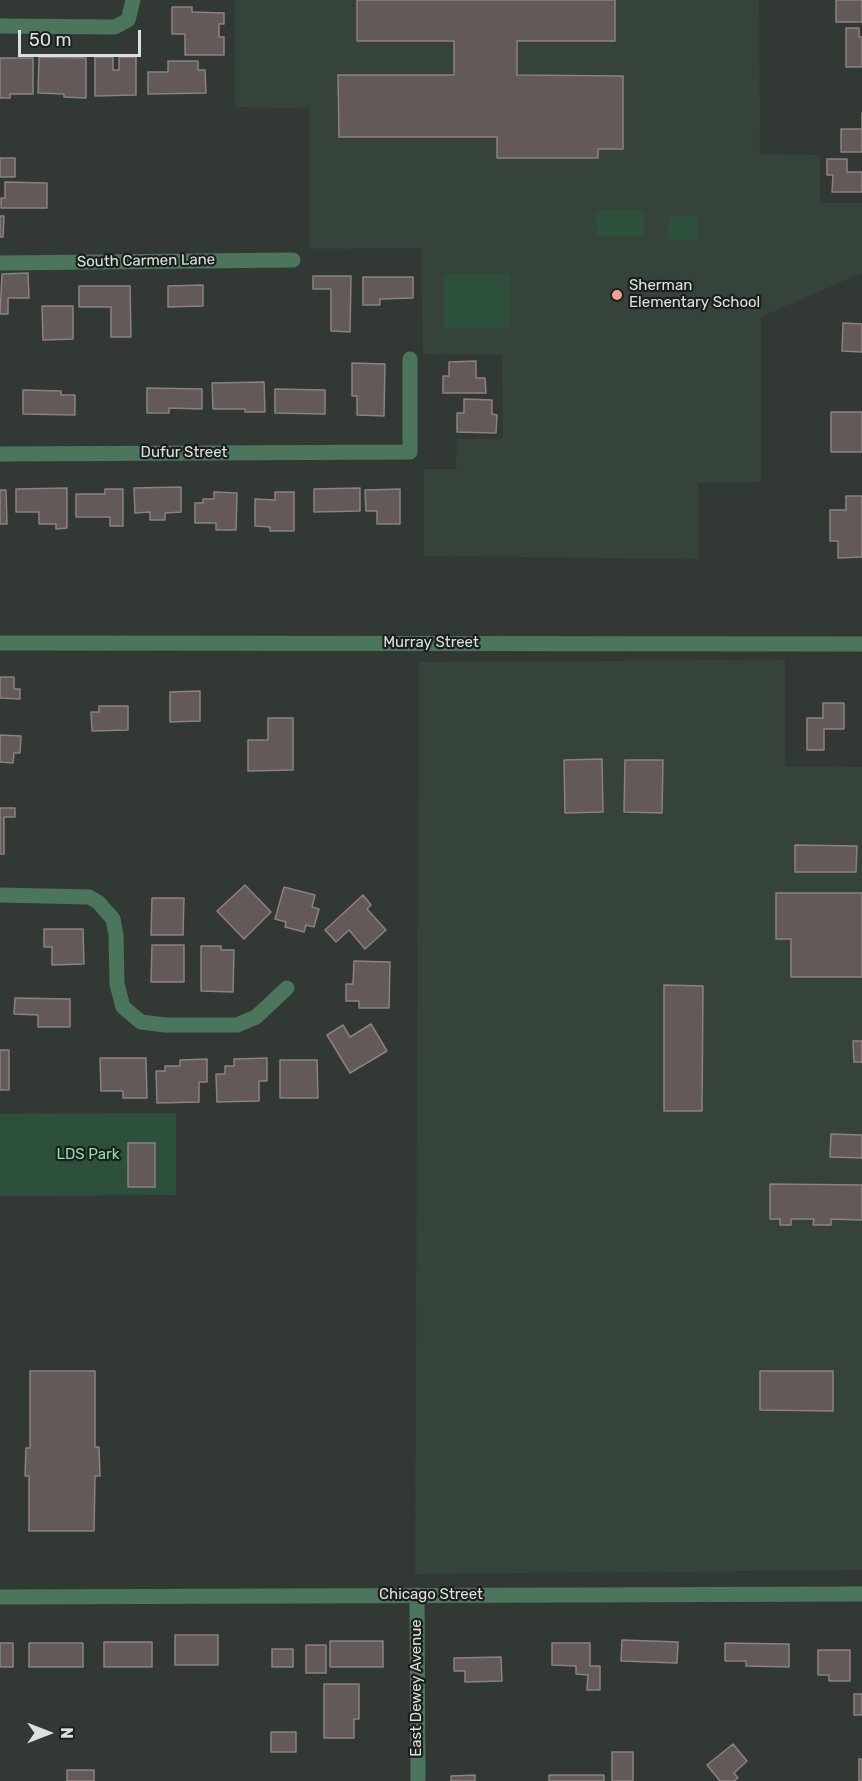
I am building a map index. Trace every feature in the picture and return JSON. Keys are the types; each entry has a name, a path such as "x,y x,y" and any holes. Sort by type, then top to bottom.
{"street":[{"path":"0,26 115,27 128,20 133,0"},
{"name":"South Carmen Lane","path":"0,263 293,260"},
{"name":"Dufur Street","path":"0,454 410,452 410,359"},
{"name":"Murray Street","path":"0,643 862,644"},
{"path":"0,895 89,897 98,902 113,919 115,927 117,984 123,1007 141,1022 165,1025 237,1025 256,1017 287,988"},
{"name":"East Dewey Avenue","path":"417,1594 418,1781"},
{"name":"Chicago Street","path":"0,1597 862,1594"}],"shaded area":[{"name":"Sherman Elementary School","path":"235,0 759,0 760,154 820,155 820,203 862,203 862,273 761,317 761,482 698,483 698,559 424,556 424,469 456,469 457,439 503,439 502,355 423,354 421,248 309,249 309,108 235,107"},
{"path":"785,660 785,766 862,767 862,1570 415,1574 419,662"}],"green space":[{"path":"596,210 644,210 645,236 597,236"},
{"path":"669,216 699,216 697,240 667,239"},
{"path":"444,274 509,274 509,328 444,328"},
{"name":"LDS Park","path":"176,1113 176,1195 0,1196 0,1114"}],"building":[{"path":"357,0 615,0 615,41 517,41 517,75 623,76 623,149 598,149 598,158 497,158 497,137 339,137 338,75 454,75 454,41 357,41"},
{"path":"836,0 862,0 862,22 836,22"},
{"path":"172,7 192,7 192,12 224,13 224,24 219,24 219,37 224,37 224,55 185,55 185,34 172,34"},
{"path":"846,28 859,28 859,37 862,37 862,67 846,67"},
{"path":"39,57 86,58 86,98 38,93"},
{"path":"95,57 113,57 113,70 119,70 119,57 136,57 136,95 95,96"},
{"path":"0,58 33,58 33,94 10,94 10,98 0,98"},
{"path":"168,61 198,61 198,70 205,70 206,93 148,94 148,72 168,72"},
{"path":"841,129 862,129 862,152 841,152"},
{"path":"0,158 15,158 15,177 0,177"},
{"path":"827,159 847,159 847,172 862,172 862,192 832,192 833,175 827,175"},
{"path":"5,182 47,183 47,208 1,208 1,198 5,198"},
{"path":"0,216 4,216 3,237 0,237"},
{"path":"28,273 29,298 8,298 8,314 0,314 2,274"},
{"path":"313,276 351,276 350,332 331,331 331,289 313,289"},
{"path":"363,277 413,277 413,298 380,299 380,305 363,305"},
{"path":"203,285 203,306 168,307 168,286"},
{"path":"79,286 130,286 131,337 111,337 111,307 79,307"},
{"path":"42,306 73,306 73,339 43,340"},
{"path":"843,323 862,324 862,352 842,351"},
{"path":"476,361 476,378 485,378 486,393 443,393 443,376 449,376 449,362"},
{"path":"352,363 385,364 384,416 357,415 357,396 352,396"},
{"path":"264,382 265,412 245,412 245,409 213,409 212,383"},
{"path":"147,388 202,389 202,409 169,408 169,413 147,413"},
{"path":"275,389 325,390 325,414 275,413"},
{"path":"23,390 61,391 61,395 75,395 75,415 23,414"},
{"path":"464,399 492,400 492,414 497,415 496,433 457,432 457,413 464,413"},
{"path":"831,412 862,412 862,452 831,452"},
{"path":"181,487 181,512 165,513 165,520 150,520 150,512 135,513 134,488"},
{"path":"67,488 67,528 56,529 56,524 39,524 39,512 16,512 16,489"},
{"path":"360,488 360,511 314,512 314,489"},
{"path":"105,489 123,489 123,526 110,526 110,517 76,517 76,494 105,494"},
{"path":"400,489 400,524 377,524 377,511 366,511 365,490"},
{"path":"0,490 6,490 7,524 0,524"},
{"path":"214,492 237,493 236,530 216,530 216,523 195,523 195,503 203,503 203,499 214,499"},
{"path":"275,492 294,492 294,531 270,531 270,527 255,526 255,499 275,500"},
{"path":"846,496 862,496 862,557 838,558 838,541 830,541 830,510 846,510"},
{"path":"0,677 14,677 14,689 20,689 20,699 0,698"},
{"path":"200,691 200,721 170,722 170,692"},
{"path":"823,703 844,703 844,729 824,729 824,750 807,750 807,718 823,718"},
{"path":"99,706 128,706 128,730 92,731 91,712 99,712"},
{"path":"268,718 293,718 293,770 248,771 248,740 268,740"},
{"path":"0,735 21,736 20,753 14,753 13,763 0,762"},
{"path":"602,759 603,812 565,813 564,760"},
{"path":"625,760 663,760 662,813 624,812"},
{"path":"0,808 15,808 15,817 4,817 4,854 0,854"},
{"path":"795,845 857,846 856,872 795,872"},
{"path":"245,885 271,912 244,939 217,911"},
{"path":"284,887 315,895 312,907 319,909 314,927 306,925 304,932 285,927 286,922 275,919"},
{"path":"776,893 862,893 862,977 791,977 791,939 776,939"},
{"path":"363,895 371,905 367,909 386,930 365,949 349,930 336,942 325,930"},
{"path":"152,898 184,898 183,935 151,935"},
{"path":"44,929 83,929 84,964 52,965 52,947 44,947"},
{"path":"152,945 184,945 184,982 151,982"},
{"path":"201,946 221,946 221,950 234,950 233,992 201,991"},
{"path":"354,961 390,962 389,1008 359,1008 359,1001 346,1001 346,984 353,984"},
{"path":"664,985 703,986 702,1111 664,1111"},
{"path":"15,998 70,999 70,1027 38,1027 38,1015 14,1014"},
{"path":"371,1024 387,1051 350,1073 327,1035 343,1025 350,1037"},
{"path":"853,1041 862,1041 862,1062 854,1062"},
{"path":"0,1050 9,1050 9,1090 0,1090"},
{"path":"100,1058 146,1058 147,1098 123,1098 123,1091 101,1091"},
{"path":"267,1058 267,1081 259,1081 259,1101 217,1102 216,1074 225,1074 225,1066 234,1066 234,1059"},
{"path":"207,1059 207,1082 199,1082 199,1102 157,1103 156,1071 165,1071 165,1066 180,1066 180,1060"},
{"path":"280,1060 317,1060 318,1098 280,1098"},
{"path":"831,1134 862,1135 862,1158 830,1157"},
{"path":"128,1143 155,1143 155,1187 128,1187"},
{"path":"770,1184 862,1185 862,1220 831,1219 831,1225 813,1225 814,1219 791,1219 791,1225 780,1225 780,1219 770,1219"},
{"path":"30,1371 95,1371 95,1447 99,1447 100,1476 95,1476 94,1531 29,1531 29,1476 25,1476 26,1448 30,1448"},
{"path":"760,1371 833,1371 833,1411 760,1410"},
{"path":"175,1635 218,1635 218,1665 175,1665"},
{"path":"622,1640 678,1642 677,1663 621,1661"},
{"path":"330,1641 383,1641 383,1667 330,1667"},
{"path":"104,1642 152,1642 152,1667 104,1667"},
{"path":"0,1643 13,1643 13,1667 0,1667"},
{"path":"29,1643 83,1643 83,1667 29,1667"},
{"path":"552,1643 590,1643 590,1666 600,1666 600,1690 587,1690 588,1675 576,1674 576,1666 552,1665"},
{"path":"725,1643 789,1644 789,1667 746,1666 746,1661 725,1661"},
{"path":"306,1645 326,1645 326,1673 306,1673"},
{"path":"272,1649 293,1649 293,1667 272,1667"},
{"path":"818,1650 850,1650 850,1681 829,1681 829,1675 818,1675"},
{"path":"501,1657 502,1681 465,1682 465,1671 454,1671 454,1658"},
{"path":"324,1684 359,1684 359,1719 354,1719 354,1738 324,1738"},
{"path":"854,1694 862,1694 862,1715 854,1715"},
{"path":"271,1732 296,1732 296,1752 271,1752"},
{"path":"733,1744 747,1761 734,1773 738,1778 734,1781 720,1781 707,1765"},
{"path":"612,1752 633,1752 633,1781 612,1781"},
{"path":"859,1759 862,1759 862,1781 859,1781"},
{"path":"67,1770 94,1770 94,1781 67,1781"},
{"path":"475,1775 475,1781 451,1781 451,1776"},
{"path":"549,1775 604,1775 604,1781 549,1781"}],"place":[{"name":"Sherman Elementary School","path":"617,295"}]}
